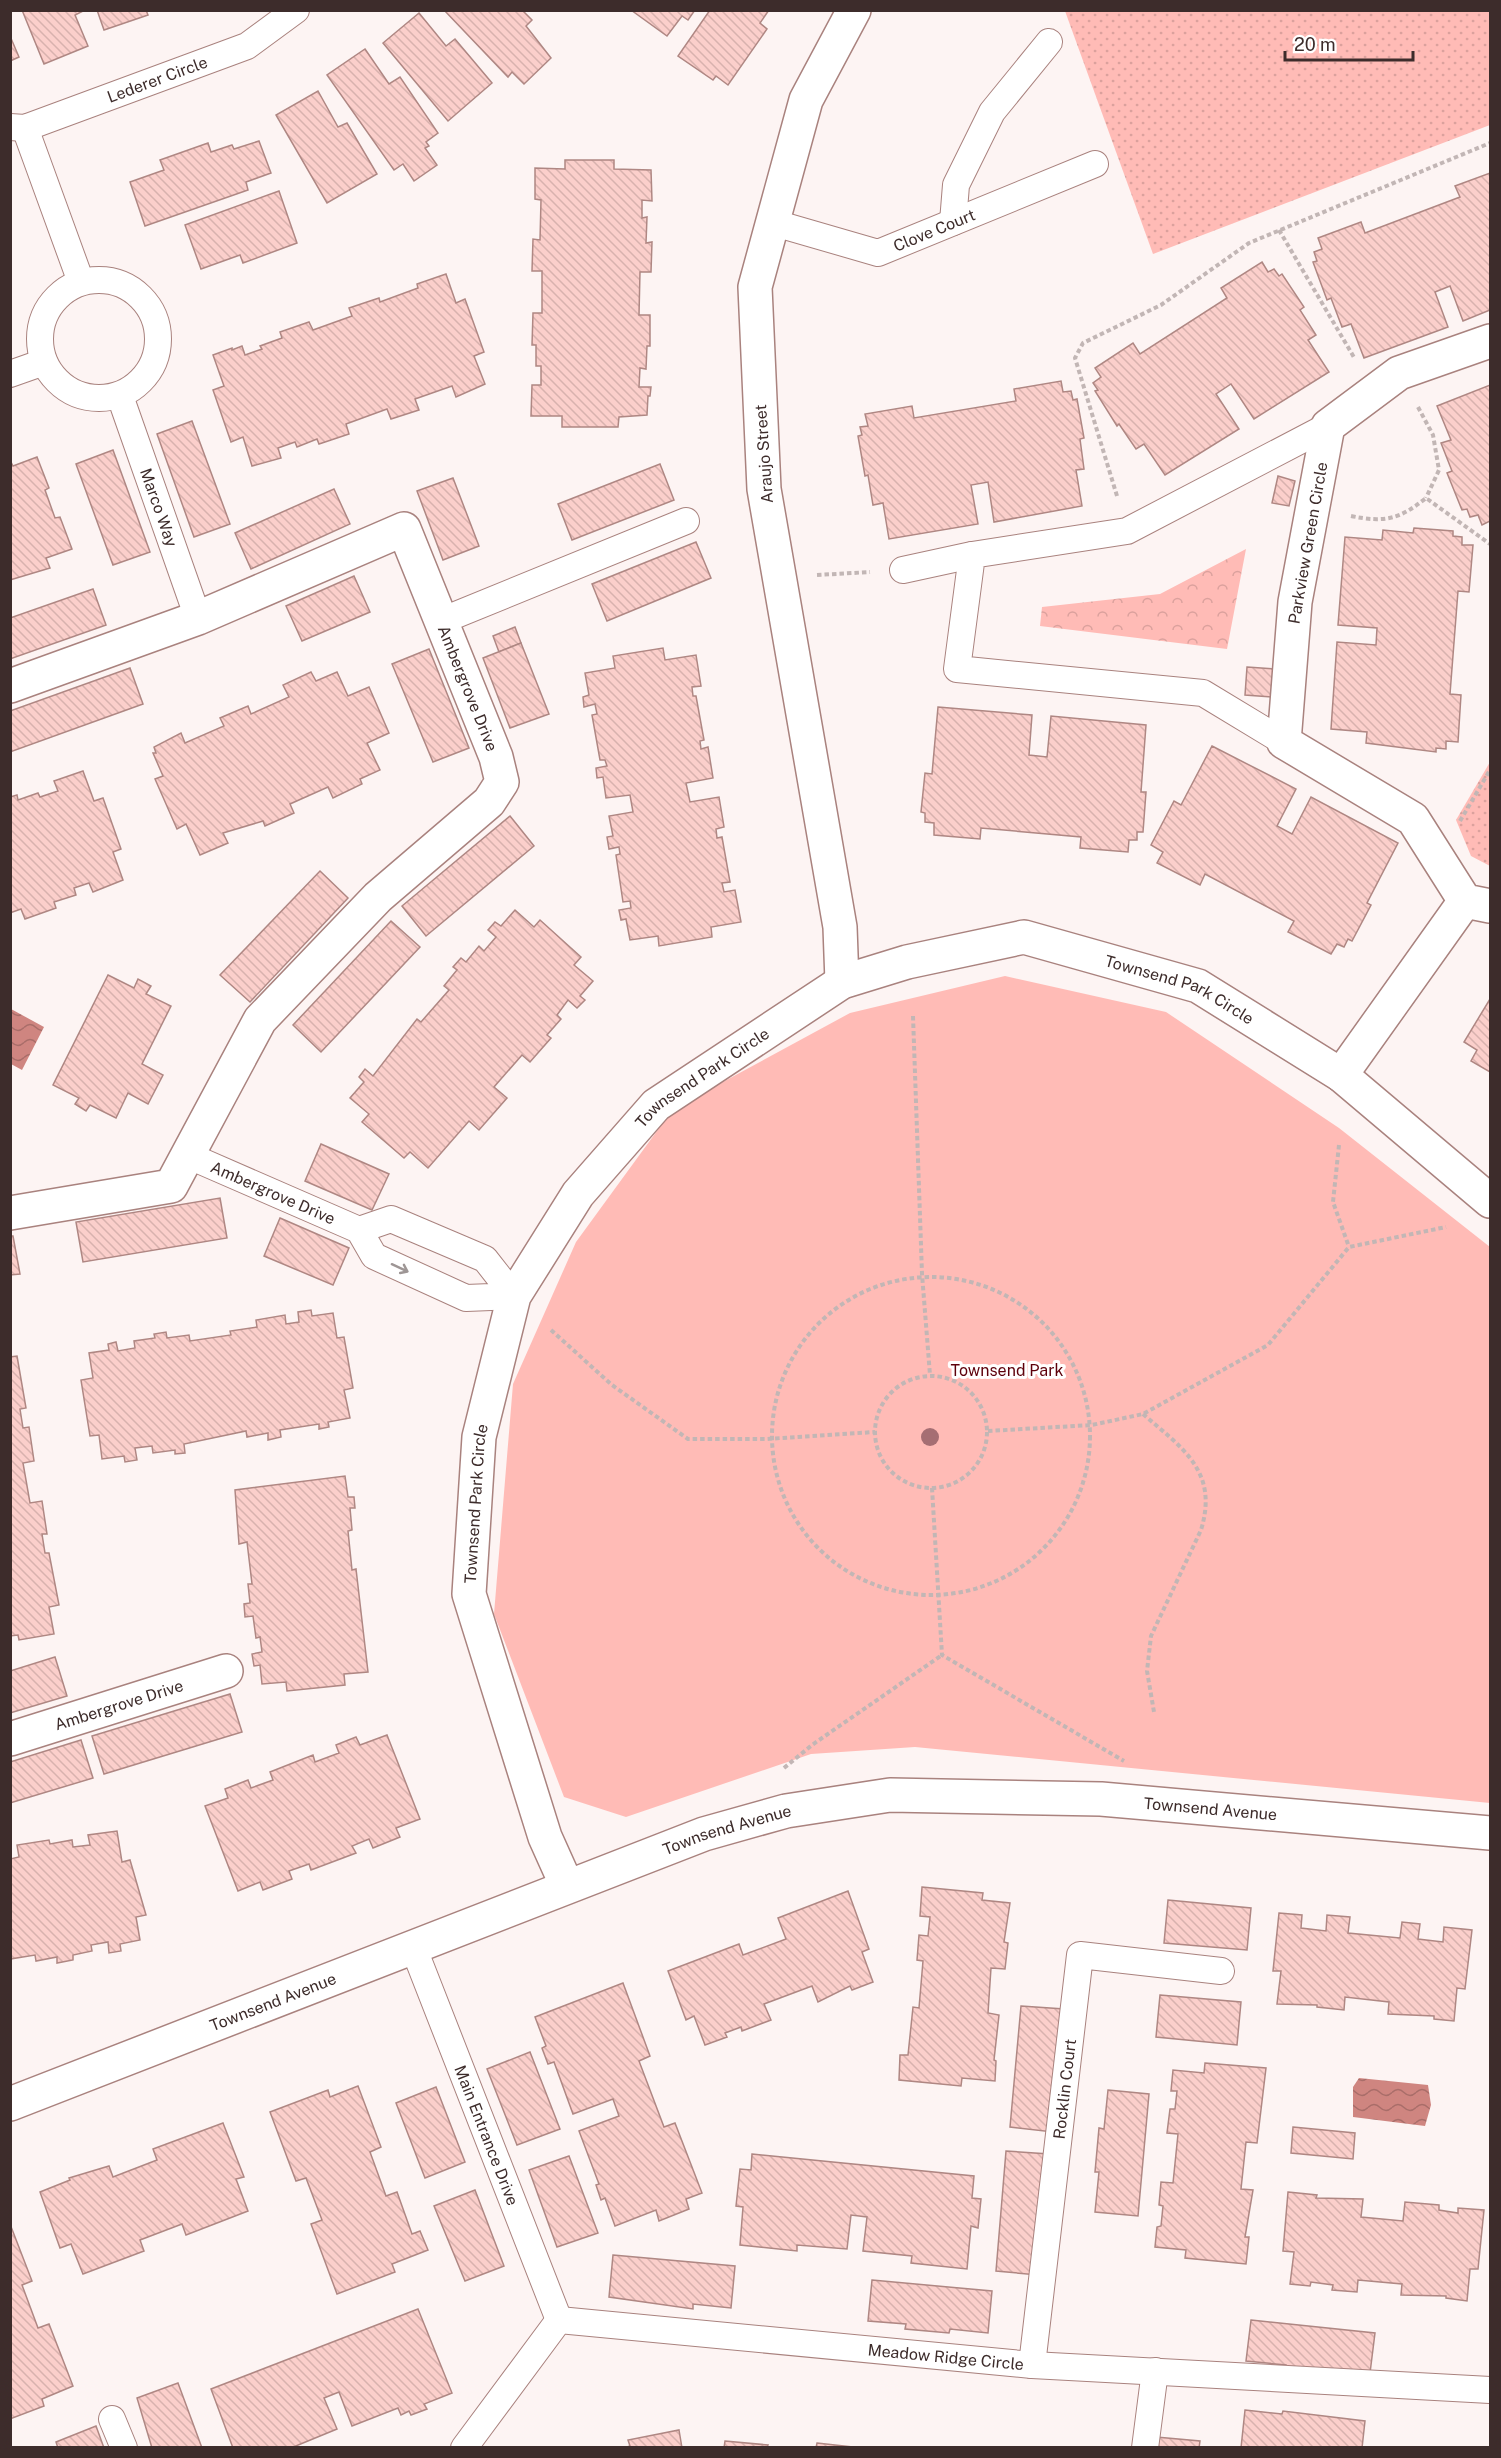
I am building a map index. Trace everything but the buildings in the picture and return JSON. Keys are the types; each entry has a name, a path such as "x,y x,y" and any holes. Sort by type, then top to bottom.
{"street":[{"name":"Araujo Street","path":"842,982 840,927 764,489 755,287 806,100 854,10"},
{"path":"1328,426 1387,382 1491,341"},
{"name":"Parkview Green Circle","path":"1284,742 1295,602 1328,426"},
{"name":"Ambergrove Drive","path":"10,686 198,618 404,529 496,757 502,782 489,802 378,897 260,1020 171,1186 10,1213"},
{"path":"1284,742 1413,819 1434,853 1478,904 1341,1075"},
{"name":"Townsend Park Circle","path":"567,1886 545,1837 469,1594 479,1437 514,1296 578,1194 656,1105 842,982 907,962 1024,938 1198,986 1341,1075 1491,1201"},
{"name":"Ambergrove Drive","path":"10,1739 226,1671"},
{"name":"Townsend Avenue","path":"10,2104 414,1949 567,1886 704,1834 786,1811 890,1795 1101,1799 1491,1833"}],"lane":[{"name":"Lederer Circle","path":"18,127 247,46 296,10"},
{"path":"953,222 956,185 992,112 1049,42"},
{"path":"18,127 81,282"},
{"name":"Clove Court","path":"771,222 878,253 1095,164"},
{"path":"104,280 126,286 145,300 156,321 159,344 153,366 138,384 120,396 95,398 72,392 55,378 44,362 40,334 46,312 60,294 81,282 104,280"},
{"path":"10,374 44,362"},
{"name":"Marco Way","path":"120,396 198,618"},
{"path":"903,570 972,555 1127,531 1328,426"},
{"path":"441,621 686,521"},
{"path":"972,555 957,669 1203,693 1284,742"},
{"name":"Ambergrove Drive","path":"188,1155 359,1230"},
{"path":"391,1219 402,1223 485,1259 514,1296 466,1298 374,1256 359,1230 391,1219"},
{"name":"Main Entrance Drive","path":"414,1949 559,2320"},
{"name":"Rocklin Court","path":"1032,2365 1080,1955 1221,1971"},
{"path":"464,2448 559,2320"},
{"name":"Meadow Ridge Circle","path":"559,2320 1032,2365 1491,2390"},
{"path":"1145,2448 1155,2371"},
{"path":"112,2419 124,2448"}],"path":[{"path":"1127,531 1075,358 1083,343 1161,305 1249,243 1491,143"},
{"path":"1279,231 1387,382 1433,435 1439,470 1426,498 1406,514 1378,521 1313,506"},
{"path":"1426,498 1491,544"},
{"path":"781,577 903,570"},
{"path":"1434,853 1462,818 1491,770"},
{"path":"914,1016 922,1274 930,1375"},
{"path":"1339,1145 1333,1202 1349,1247"},
{"path":"988,1431 1092,1425 1143,1414 1268,1345 1349,1247 1446,1227"},
{"path":"922,1274 985,1284 1037,1316 1072,1366 1084,1394 1092,1425 1084,1486 1072,1513 1056,1539 1032,1561 1006,1579 940,1598 911,1595 880,1588 826,1555 790,1503 766,1439 770,1407 779,1378 814,1326 864,1288 922,1274"},
{"path":"551,1330 612,1385 688,1439 766,1439 875,1432"},
{"path":"930,1375 952,1379 970,1391 983,1409 988,1431 984,1452 972,1471 954,1483 932,1488 911,1484 892,1472 879,1454 875,1432 879,1411 891,1392 909,1379 930,1375"},
{"path":"1143,1414 1188,1454 1199,1470 1207,1494 1206,1511 1201,1530 1151,1636 1147,1671 1154,1712"},
{"path":"932,1488 942,1655"},
{"path":"942,1655 1125,1762"},
{"path":"784,1768 812,1745 942,1655"}],"green space":[{"path":"1065,11 1490,11 1490,125 1153,254"},
{"path":"1246,549 1227,649 1040,626 1042,607 1160,594"},
{"path":"1490,762 1490,866 1471,856 1456,820"},
{"name":"Townsend Park","path":"1005,976 1166,1012 1339,1128 1490,1247 1490,1803 915,1747 811,1754 626,1817 564,1797 494,1614 513,1384 576,1242 673,1109 850,1013"}],"water":[{"path":"11,1009 44,1027 22,1070 11,1064"},
{"path":"1359,2078 1428,2085 1431,2105 1425,2126 1353,2117 1353,2087"}]}
